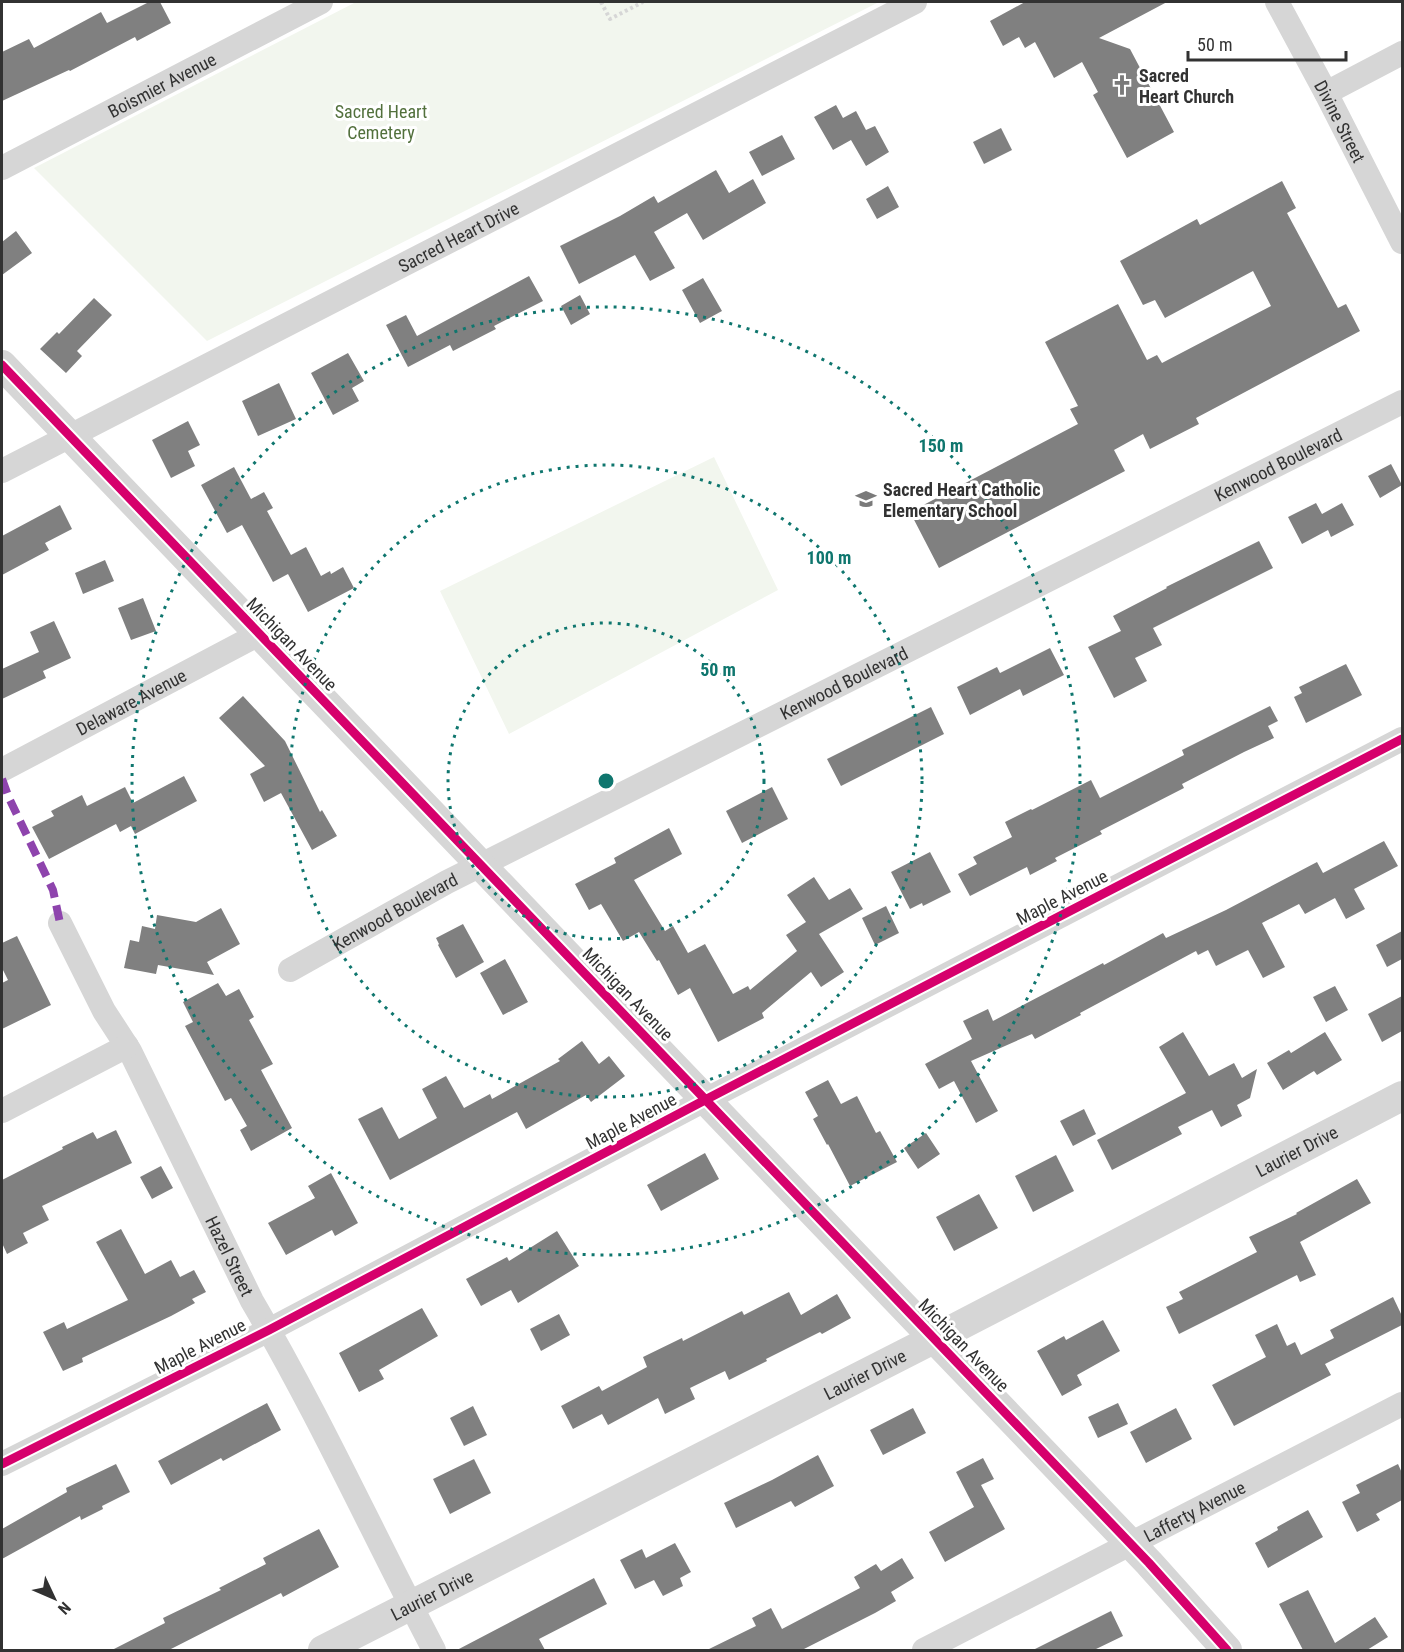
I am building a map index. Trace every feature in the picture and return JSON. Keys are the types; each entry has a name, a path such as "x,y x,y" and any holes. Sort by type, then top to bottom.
{"street":[{"name":"Boismier Avenue","path":"2,168 321,2"},
{"name":"Sacred Heart Drive","path":"2,471 915,2"},
{"name":"Divine Street","path":"1277,2 1402,242"},
{"path":"1326,93 1402,53"},
{"name":"Michigan Avenue","path":"2,365 935,1338 1131,1544 1227,1650"},
{"name":"Kenwood Boulevard","path":"290,970 447,882 1402,402"},
{"name":"Delaware Avenue","path":"2,770 259,634"},
{"name":"Maple Avenue","path":"2,1464 269,1330 705,1100 1402,739"},
{"name":"Hazel Street","path":"60,923 104,1011 127,1046 252,1301 352,1488 434,1650"},
{"path":"2,1110 127,1046"},
{"name":"Laurier Drive","path":"323,1650 935,1338 1402,1096"},
{"name":"Lafferty Avenue","path":"924,1650 1402,1404"}],"path":[{"path":"601,2 610,19 643,2"}],"green space":[{"name":"Sacred Heart Cemetery","path":"356,2 879,2 207,341 34,168"},
{"path":"714,457 778,590 509,734 440,591"}],"building":[{"path":"149,2 160,2 171,23 137,41 135,37 70,71 2,101 2,52 29,39 34,48 101,12 107,23"},
{"name":"Sacred Heart Church","path":"1025,2 1167,2 1099,38 1130,49 1174,132 1127,158 1093,95 1098,92 1082,62 1054,78 1035,42 1025,48 1019,37 1003,46 990,21"},
{"path":"836,105 843,118 856,111 866,130 875,126 889,152 866,166 851,140 833,150 814,117"},
{"path":"1001,128 1012,150 984,164 973,142"},
{"path":"782,135 795,159 762,176 749,152"},
{"path":"716,170 729,193 753,179 766,203 703,240 687,213 654,232 675,268 650,281 635,255 579,284 560,246 654,196 658,203"},
{"name":"Sacred Heart Catholic Elementary School","path":"1282,181 1296,208 1287,213 1338,308 1346,304 1360,331 1196,418 1199,424 1150,449 1143,434 1114,450 1125,471 939,568 910,512 1078,424 1070,409 1078,406 1045,342 1118,304 1147,360 1157,355 1162,363 1271,306 1253,271 1165,318 1155,300 1143,305 1120,261 1197,219 1200,225"},
{"path":"888,186 899,207 877,219 866,199"},
{"path":"16,231 32,253 2,275 2,242"},
{"path":"529,276 543,301 494,326 496,329 453,351 450,345 408,367 386,325 406,315 417,336"},
{"path":"703,278 722,311 700,323 682,290"},
{"path":"580,295 590,314 571,325 561,306"},
{"path":"94,298 112,315 77,351 82,356 66,373 40,349 57,332 59,334"},
{"path":"348,353 364,381 352,388 359,401 333,415 311,373"},
{"path":"279,383 296,419 258,436 242,401"},
{"path":"188,421 200,445 188,451 195,466 171,478 152,440"},
{"path":"1391,464 1402,485 1380,498 1368,476"},
{"path":"234,467 251,499 264,492 273,508 267,511 291,555 306,547 321,576 330,571 331,574 343,567 354,588 308,612 288,574 273,582 242,525 227,533 201,485"},
{"path":"1316,503 1322,514 1342,503 1354,525 1331,537 1328,530 1302,544 1288,517"},
{"path":"60,505 72,529 45,543 49,550 2,575 2,536"},
{"path":"1259,541 1273,568 1153,628 1162,645 1135,658 1147,681 1114,698 1088,647 1121,631 1113,616"},
{"path":"105,560 114,581 83,594 75,573"},
{"path":"143,598 156,631 131,640 118,608"},
{"path":"54,621 71,658 43,671 46,678 2,699 2,669 39,652 30,632"},
{"path":"1050,648 1064,675 1023,696 1020,689 970,715 957,687 997,667 1000,673"},
{"path":"1346,664 1362,695 1306,723 1294,697 1302,693 1299,687"},
{"path":"243,696 285,741 320,812 322,810 337,836 312,850 281,793 264,802 250,774 265,766 219,718"},
{"path":"1270,706 1278,721 1268,726 1274,738 1182,784 1184,788 1100,831 1102,834 1055,858 1057,861 1030,875 1027,867 970,896 958,874 977,864 973,857 1012,837 1005,822 1091,780 1100,798 1184,755 1182,750"},
{"path":"931,707 944,734 841,786 827,759"},
{"path":"184,776 197,801 135,834 131,826 120,832 116,824 49,859 32,827 54,816 51,811 82,795 87,806 125,787 133,803"},
{"path":"772,787 788,819 742,843 726,811"},
{"path":"669,828 682,854 634,880 665,931 673,926 688,953 705,944 733,994 748,986 750,990 797,951 786,935 806,922 787,895 814,877 829,900 850,888 863,909 819,934 844,972 821,987 811,972 762,1013 764,1018 718,1042 690,988 678,995 659,960 657,961 639,932 623,941 601,904 589,910 575,884 616,863 614,858"},
{"path":"1384,841 1398,866 1354,889 1365,909 1346,919 1335,898 1305,914 1299,904 1262,923 1285,967 1263,978 1248,950 1216,966 1208,950 1198,955 1196,951 1035,1039 1032,1034 971,1061 998,1111 976,1123 954,1081 939,1089 925,1064 972,1039 963,1021 988,1009 993,1021 1163,933 1166,938 1226,910 1317,862 1323,873"},
{"path":"930,852 951,892 923,906 922,903 910,909 891,872"},
{"path":"886,906 899,933 875,945 862,918"},
{"path":"221,908 240,944 207,962 214,975 158,965 156,974 124,968 130,940 139,942 142,926 155,929 157,915 196,922"},
{"path":"463,924 484,962 456,978 436,938"},
{"path":"1402,931 1402,959 1387,967 1376,945"},
{"path":"17,936 51,1005 2,1029 2,983 8,980 2,968 2,943"},
{"path":"505,959 528,1002 503,1015 480,973"},
{"path":"218,983 226,996 239,989 254,1017 249,1020 273,1064 261,1070 292,1128 251,1151 240,1130 247,1126 231,1098 225,1101 185,1026 193,1022 183,1002"},
{"path":"1335,986 1348,1010 1326,1022 1313,997"},
{"path":"1402,996 1402,1031 1382,1042 1368,1014"},
{"path":"1183,1032 1209,1076 1234,1063 1242,1078 1257,1069 1250,1098 1237,1105 1242,1116 1221,1127 1212,1110 1178,1127 1182,1134 1112,1170 1097,1140 1186,1093 1159,1047"},
{"path":"1325,1032 1342,1060 1317,1075 1314,1071 1283,1090 1267,1063 1289,1050 1291,1053"},
{"path":"582,1041 599,1064 609,1056 625,1076 591,1102 586,1095 526,1129 517,1112 390,1180 358,1119 382,1107 399,1139 437,1118 422,1089 446,1076 464,1108 490,1094 492,1099 560,1061 558,1059"},
{"path":"828,1080 841,1104 857,1096 876,1133 880,1131 897,1162 850,1186 813,1119 818,1116 805,1092"},
{"path":"1084,1109 1096,1134 1073,1146 1060,1121"},
{"path":"116,1130 132,1163 42,1206 49,1220 23,1233 28,1243 7,1254 2,1243 2,1180 93,1132 97,1139"},
{"path":"926,1133 940,1154 918,1169 904,1148"},
{"path":"705,1153 719,1179 661,1211 647,1185"},
{"path":"1056,1155 1074,1191 1033,1212 1015,1176"},
{"path":"161,1166 173,1188 152,1199 140,1177"},
{"path":"331,1173 358,1223 335,1236 332,1230 286,1255 268,1223 315,1198 308,1186"},
{"path":"1357,1179 1371,1203 1300,1242 1316,1275 1300,1282 1297,1275 1179,1334 1166,1307 1183,1299 1179,1292 1257,1252 1249,1237 1297,1214"},
{"path":"979,1194 998,1228 954,1251 936,1217"},
{"path":"121,1229 145,1274 171,1260 180,1277 194,1270 206,1292 192,1299 195,1303 82,1358 83,1362 63,1371 43,1332 64,1322 67,1329 128,1300 96,1242"},
{"path":"557,1231 579,1266 518,1303 511,1290 481,1306 466,1279 507,1257 509,1261"},
{"path":"789,1292 801,1315 837,1294 851,1318 822,1334 820,1332 766,1359 767,1361 729,1380 725,1371 690,1388 695,1399 665,1414 658,1398 608,1425 602,1414 573,1429 561,1406 599,1386 602,1391 647,1367 643,1357 682,1338 683,1341 742,1311 744,1315"},
{"path":"1393,1297 1402,1316 1402,1325 1325,1364 1331,1375 1234,1426 1212,1385 1266,1357 1255,1335 1277,1324 1287,1346 1295,1342 1301,1355 1334,1338 1330,1330"},
{"path":"422,1308 438,1336 379,1370 384,1379 359,1392 339,1353"},
{"path":"559,1314 570,1335 541,1351 530,1329"},
{"path":"1103,1320 1120,1351 1077,1375 1082,1385 1062,1396 1037,1351 1064,1336 1066,1340"},
{"path":"267,1403 281,1430 171,1485 158,1461"},
{"path":"1118,1403 1128,1424 1098,1438 1088,1417"},
{"path":"473,1406 487,1435 464,1446 450,1418"},
{"path":"913,1408 926,1433 883,1455 870,1430"},
{"path":"1176,1408 1192,1439 1146,1463 1130,1432"},
{"path":"818,1455 834,1486 795,1507 791,1501 736,1528 724,1503"},
{"path":"983,1458 994,1479 981,1485 1005,1529 945,1562 929,1532 974,1507 956,1472"},
{"path":"474,1459 491,1493 450,1514 433,1479"},
{"path":"116,1464 130,1492 102,1506 103,1509 81,1520 80,1516 2,1559 2,1529 67,1492 66,1488"},
{"path":"1398,1464 1402,1473 1402,1500 1376,1514 1380,1520 1357,1532 1342,1502 1360,1493 1356,1485"},
{"path":"1308,1510 1323,1537 1268,1568 1255,1543 1278,1530 1277,1527"},
{"path":"319,1529 339,1567 283,1597 281,1593 169,1650 112,1650 165,1623 163,1618 221,1590 219,1588 266,1564 263,1558"},
{"path":"675,1543 691,1572 680,1578 683,1586 663,1596 654,1580 635,1589 620,1560 642,1549 646,1558"},
{"path":"902,1558 914,1578 891,1592 896,1601 802,1650 707,1650 756,1626 752,1618 771,1608 782,1629 860,1588 854,1577 876,1564 881,1571"},
{"path":"594,1578 607,1604 539,1639 545,1650 457,1650"},
{"path":"1308,1590 1335,1643 1375,1617 1388,1637 1367,1650 1303,1650 1279,1604"},
{"path":"1111,1611 1123,1636 1094,1650 1033,1650"}],"marked path":[{"path":"2,779 53,890 60,923"}],"cycle path":[{"path":"2,365 1149,1563 1227,1650"},
{"path":"2,1464 269,1330 705,1100 1402,739"}],"place":[{"name":"Sacred Heart Church","path":"1122,85"},
{"name":"Sacred Heart Catholic Elementary School","path":"866,499"}]}
